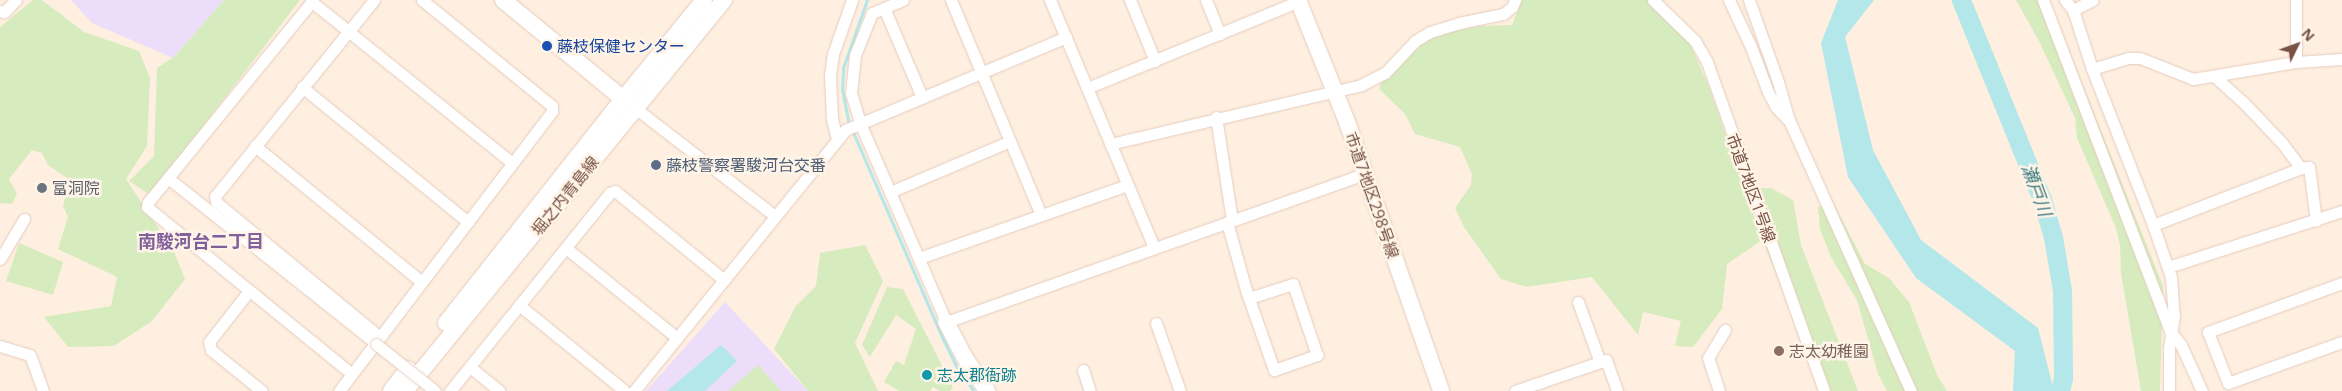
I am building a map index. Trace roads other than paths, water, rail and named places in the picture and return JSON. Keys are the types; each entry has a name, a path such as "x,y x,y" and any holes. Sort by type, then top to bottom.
{"main road":[{"path":"502,0 629,104"},
{"name":"堀之内青島線","path":"405,391 629,104 704,0"},
{"name":"堀之内青島線","path":"391,391 629,104 724,0"},
{"name":"市道7地区298号線","path":"1299,1 1365,174 1441,391"},
{"path":"946,322 965,358 987,391"}],"street":[{"path":"0,11 4,12 16,0"},
{"path":"374,0 215,196 216,202 435,391"},
{"path":"339,391 552,111 552,106 422,0"},
{"path":"837,139 832,119 830,76 833,54 852,0"},
{"path":"903,0 872,13 855,55 852,93 859,124 946,322 1365,174"},
{"path":"951,0 1042,215"},
{"path":"1050,0 1154,248"},
{"path":"1130,0 1155,61"},
{"path":"1206,0 1220,34"},
{"path":"1110,144 1216,117 1334,90 1361,86 1385,73 1415,41 1430,32 1459,22 1503,14 1512,7 1515,0"},
{"name":"市道7地区1号線","path":"1653,0 1695,41 1707,62 1824,391"},
{"path":"1729,0 1751,47 1768,92 1776,107 1789,120"},
{"path":"1749,0 1778,82 1789,120 1911,391"},
{"path":"2043,0 2170,331 2181,345 2202,391"},
{"path":"2065,0 2073,10 2092,69 2168,267 2174,316 2170,331 2169,391"},
{"path":"2073,10 2093,0"},
{"path":"2296,0 2296,62"},
{"path":"352,374 147,207 148,202 312,1 512,164"},
{"path":"1087,88 1299,1"},
{"path":"884,8 922,97"},
{"path":"634,391 845,130 1066,37"},
{"path":"2092,69 2128,58 2140,58 2193,79 2296,62 2342,59"},
{"path":"2214,76 2244,103 2301,168"},
{"path":"302,88 468,222"},
{"path":"629,104 775,216"},
{"path":"1216,117 1230,221 1249,298 1274,370 1317,354 1293,284 1249,298"},
{"path":"890,192 1010,141"},
{"path":"255,146 422,282"},
{"path":"2153,225 2301,168 2309,167 2316,221"},
{"path":"168,178 378,340"},
{"path":"918,258 1127,185"},
{"path":"450,391 610,193 615,192 724,280"},
{"path":"2168,267 2316,221 2341,216"},
{"path":"0,260 24,219"},
{"path":"566,248 677,338"},
{"path":"2342,283 2208,332 2228,383 2342,342"},
{"path":"249,290 209,342 211,350 262,391"},
{"path":"1578,302 1600,362"},
{"path":"520,305 625,391"},
{"path":"1156,323 1180,391"},
{"path":"1719,391 1708,358 1725,330"},
{"path":"0,346 30,355 44,391"},
{"path":"1516,391 1606,360 1617,391"},
{"path":"470,366 500,391"},
{"path":"1083,370 1090,391"}],"water":[{"path":"1838,0 1874,0 1845,37 1873,150 1921,240 2038,328 2054,391 2013,391 2015,351 1916,278 1848,177 1821,43"},
{"path":"721,345 737,361 705,391 667,391"}],"waterway":[{"path":"849,125 842,90 843,68 867,0"},
{"name":"瀬戸川","path":"1961,0 2042,199 2053,237 2062,290 2063,378 2060,391"},
{"path":"852,130 943,339 957,368 974,391"}],"place":[{"name":"藤枝保健センター","path":"547,46"},
{"name":"藤枝警察署駿河台交番","path":"656,165"},
{"name":"富洞院","path":"42,188"},
{"name":"志太幼稚園","path":"1779,351"},
{"name":"志太郡衙跡","path":"927,375"}],"district":[{"name":"南駿河台二丁目","path":"201,241"}]}
